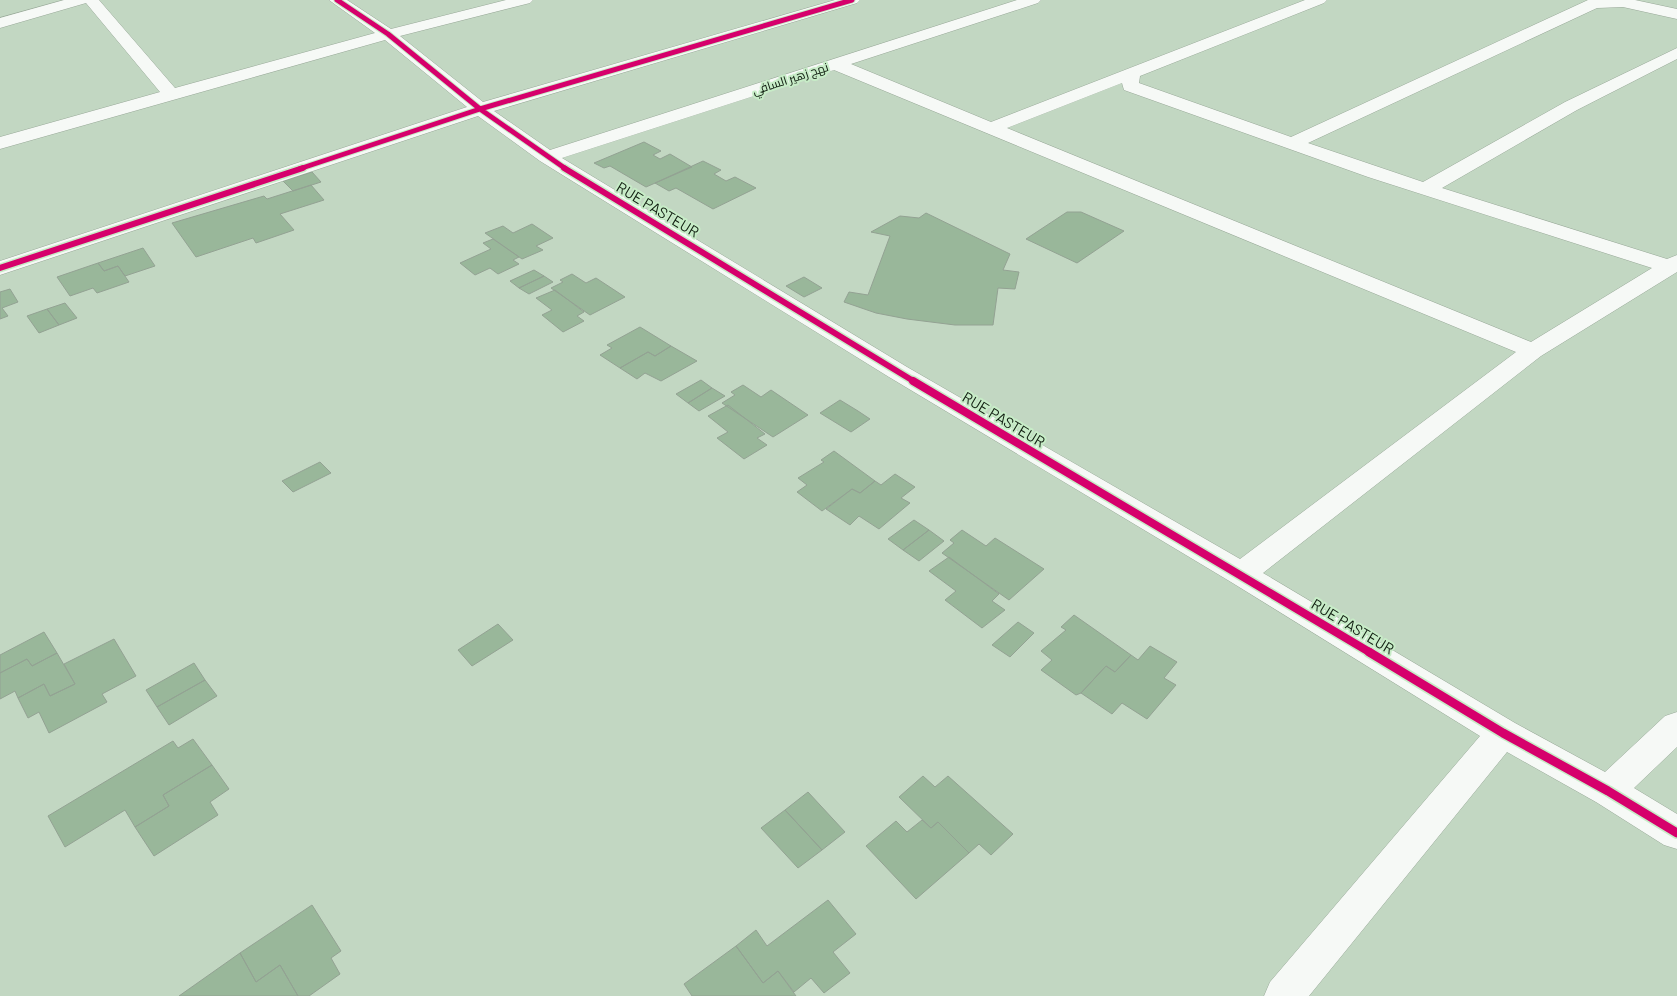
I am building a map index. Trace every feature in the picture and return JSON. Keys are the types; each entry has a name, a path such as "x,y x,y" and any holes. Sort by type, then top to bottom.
{"street":[{"path":"0,23 81,0"},
{"path":"91,0 171,94"},
{"name":"RUE PASTEUR","path":"337,0 388,34 480,109 547,157 898,372 1241,574 1503,733 1608,791 1677,833"},
{"path":"0,143 388,34 525,0"},
{"path":"0,268 480,109 852,0"},
{"name":"نهج زهير السافي","path":"547,157 1033,0"},
{"path":"991,128 1319,0"},
{"path":"1290,144 1594,3 1623,2 1677,14"},
{"path":"1425,190 1571,106 1677,54"},
{"path":"835,64 1533,351"},
{"path":"1132,74 1130,86 1290,144 1425,190 1673,265"},
{"path":"1241,574 1533,351 1673,265"},
{"path":"1608,791 1677,726"},
{"path":"1284,996 1503,733"}],"building":[{"path":"644,142 661,151 653,155 660,159 670,154 692,167 646,187 610,166 604,168 594,163"},
{"path":"703,161 721,170 714,174 726,181 735,177 756,188 713,209 676,188 669,191 655,183"},
{"path":"312,172 321,182 293,191 283,181"},
{"path":"311,185 324,200 280,214 294,230 256,243 253,238 196,257 172,223 264,196 267,199"},
{"path":"1067,212 1081,212 1124,231 1077,263 1026,239"},
{"path":"926,213 1010,254 1003,270 1019,272 1015,289 998,288 993,325 955,325 907,319 876,313 844,302 849,292 868,295 890,236 871,232 900,216 919,218"},
{"path":"532,224 553,238 536,246 543,250 522,259 485,233 503,226 513,233"},
{"path":"493,239 519,257 513,260 519,264 498,274 490,268 475,275 460,263 491,249 483,243"},
{"path":"143,248 155,266 125,276 118,266 104,271 98,263"},
{"path":"98,263 104,271 118,266 129,282 97,293 93,288 70,296 57,277"},
{"path":"534,270 544,276 519,288 510,281"},
{"path":"572,274 586,283 596,278 625,297 590,315 551,288 563,282 560,280"},
{"path":"544,276 553,282 529,294 519,288"},
{"path":"804,277 822,288 804,297 786,286"},
{"path":"10,289 18,302 2,308 8,316 0,319 0,292"},
{"path":"555,290 584,312 577,316 584,321 563,332 542,315 552,310 536,298"},
{"path":"65,303 77,318 59,325 47,309"},
{"path":"47,309 59,325 39,333 27,316"},
{"path":"640,327 671,346 655,356 648,352 620,368 600,355 612,348 607,345"},
{"path":"671,346 697,361 661,381 645,373 637,379 620,368 648,352 655,356"},
{"path":"701,380 712,388 688,403 676,394"},
{"path":"743,385 761,397 771,390 808,415 773,437 722,403 735,395 731,392"},
{"path":"712,388 725,396 699,411 688,403"},
{"path":"840,400 870,419 851,432 820,413"},
{"path":"728,405 765,434 757,438 767,445 744,459 717,438 728,432 708,416"},
{"path":"834,451 875,481 860,493 852,489 822,511 797,492 807,485 798,478 824,462 821,460"},
{"path":"320,462 331,473 293,492 282,481"},
{"path":"895,474 915,487 901,498 910,503 879,529 859,516 850,525 826,509 852,489 860,493 875,481 881,485"},
{"path":"914,520 929,530 903,550 888,539"},
{"path":"929,530 944,541 919,561 903,550"},
{"path":"962,530 986,546 995,538 1044,569 1009,600 942,553 954,543 950,540"},
{"path":"949,557 999,594 992,601 1005,610 982,628 945,600 956,591 929,571"},
{"path":"1074,615 1131,655 1115,672 1106,666 1081,693 1076,695 1041,670 1052,660 1041,651 1066,630 1061,627"},
{"path":"1018,622 1034,633 1010,657 992,645"},
{"path":"498,624 513,640 472,666 458,650"},
{"path":"44,632 57,653 32,666 27,659 0,673 0,655"},
{"path":"114,639 136,676 102,694 107,702 49,733 39,712 28,718 18,698 44,684 50,696 75,684 64,664"},
{"path":"1150,646 1177,662 1164,678 1176,685 1147,719 1122,703 1112,714 1081,693 1106,666 1115,672 1131,655 1138,660"},
{"path":"57,653 75,684 50,696 44,684 18,698 15,691 0,699 0,673 27,659 32,666"},
{"path":"194,663 205,680 157,707 146,690"},
{"path":"205,680 217,696 169,725 157,707"},
{"path":"193,739 212,765 163,795 169,806 135,827 125,810 65,847 48,816 173,741 178,748"},
{"path":"212,765 229,789 210,802 218,815 154,856 135,827 169,806 163,795"},
{"path":"923,776 935,787 948,776 1013,834 991,855 979,844 969,853 938,822 931,828 899,797"},
{"path":"808,792 845,832 822,850 785,810"},
{"path":"785,810 822,850 798,868 761,828"},
{"path":"922,820 931,828 938,822 969,853 916,899 866,846 896,821 907,832"},
{"path":"828,900 856,934 833,952 850,973 824,993 811,978 794,992 778,971 763,983 736,946 756,930 767,946"},
{"path":"312,905 341,951 331,958 340,974 309,996 298,996 280,965 256,982 240,953"},
{"path":"736,946 763,983 778,971 796,996 692,996 684,984"},
{"path":"240,953 256,982 280,965 298,996 179,996"}],"cycle path":[{"path":"337,0 388,34 480,109 547,157 898,372 1241,574 1503,733 1608,791 1677,833"},
{"path":"0,268 480,109 852,0"}]}
